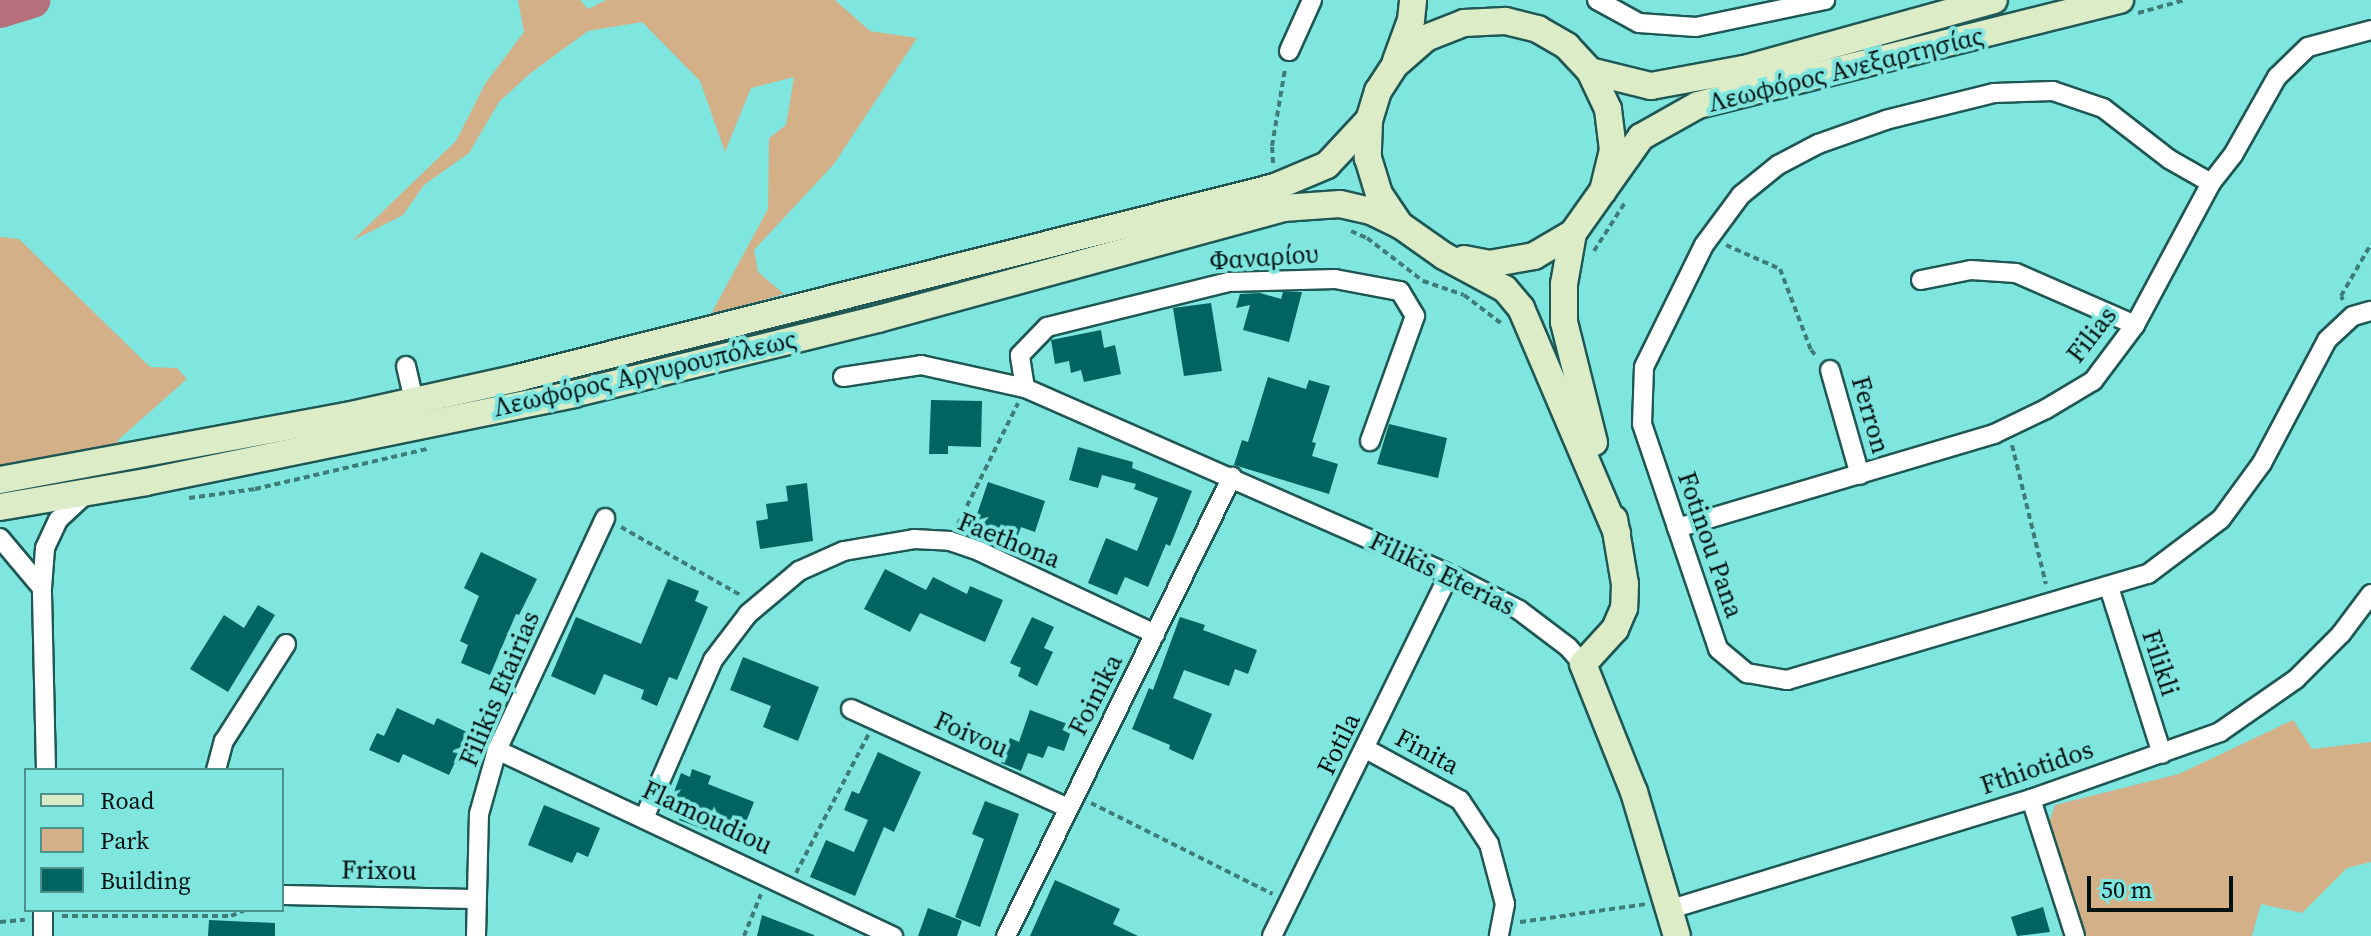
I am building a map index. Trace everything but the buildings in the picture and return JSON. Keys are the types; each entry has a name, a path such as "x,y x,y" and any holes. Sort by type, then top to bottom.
{"main road":[{"path":"1400,225 1379,194 1375,182 1368,158 1369,120 1378,91 1395,65 1411,20 1413,0"},
{"path":"1487,0 1505,21"},
{"name":"Λεωφόρος Ανεξαρτησίας","path":"1590,71 1651,86 1744,69 1994,0"},
{"name":"Λεωφόρος Ανεξαρτησίας","path":"1603,191 1641,137 1698,105 2120,0"},
{"path":"1395,65 1426,38 1464,23 1505,21 1548,35 1567,46 1590,71 1608,109 1613,150 1603,191 1573,233 1534,256 1504,262 1489,264 1444,256"},
{"path":"1277,189 1327,165 1369,120"},
{"path":"1277,189 1371,211 1400,225 1444,256 1505,289 1521,308 1617,533"},
{"name":"Λεωφόρος Αργυρουπόλεως","path":"0,480 414,401 624,353 1277,189"},
{"name":"Λεωφόρος Αργυρουπόλεως","path":"0,507 89,492 573,394 878,319 1277,189"},
{"path":"1573,233 1564,284 1564,322 1617,533 1625,584 1624,608 1615,629 1583,664"},
{"name":"Filikis Eterias","path":"1583,664 1630,780 1677,936"}],"street":[{"path":"1289,51 1312,0"},
{"path":"1597,0 1639,23 1696,27 1825,0"},
{"name":"Filias","path":"1677,528 1860,475 2007,427 2093,381 2135,325 2211,183 2233,155 2277,77 2308,47 2371,30"},
{"name":"Fotinou Pana","path":"2211,183 2169,159 2103,108 2053,91 1994,93 1886,120 1805,151 1778,165 1741,195 1709,238 1644,367 1642,424 1718,649 1747,673 1787,680 2148,574 2221,519 2262,463 2327,340 2362,314"},
{"path":"1921,280 1971,270 2016,273 2135,325"},
{"name":"Φαναρίου","path":"1025,388 1020,355 1047,327 1229,282 1335,279 1400,291 1415,316 1370,441"},
{"path":"843,377 921,365 1025,388"},
{"path":"406,366 414,401"},
{"name":"Ferron","path":"1830,370 1860,475"},
{"name":"Filikis Eterias","path":"1025,388 1449,574 1519,610 1568,647 1583,664"},
{"name":"Foinika","path":"1006,936 1232,477"},
{"path":"46,768 42,588 45,548 58,520 89,492"},
{"name":"Filikis Etairias","path":"476,936 479,814 497,750 605,518"},
{"path":"0,538 42,588"},
{"name":"Faethona","path":"645,816 713,660 758,606 799,571 844,551 914,539 950,541 979,551 1155,634"},
{"name":"Fotila","path":"1272,936 1449,574"},
{"name":"Filikli","path":"2109,587 2162,754"},
{"name":"Fthiotidos","path":"1670,905 2031,799 2220,732 2296,679 2341,634 2371,594"},
{"path":"217,768 224,741 286,644"},
{"name":"Foivou","path":"851,709 1071,801"},
{"name":"Finita","path":"1366,749 1460,800 1489,844 1505,904 1500,930"},
{"name":"Flamoudiou","path":"497,750 645,816 893,936"},
{"path":"2031,799 2075,936"},
{"name":"Frixou","path":"284,895 476,899"},
{"path":"43,913 43,936"}],"path":[{"path":"1277,189 1272,146 1289,51"},
{"path":"1709,238 1780,269 1811,350 1830,370"},
{"path":"2362,314 2341,296 2371,244"},
{"path":"950,541 1025,388"},
{"path":"2007,427 2051,604"},
{"path":"605,518 758,606"},
{"path":"789,886 876,720"},
{"path":"1071,801 1289,902"},
{"path":"744,936 768,876"},
{"path":"1500,930 1670,905"},
{"path":"0,922 43,913 231,916 240,912"}],"green space":[{"path":"518,0 580,0 588,9 606,0 835,0 870,31 917,38 834,164 754,250 758,272 784,294 710,316 768,209 769,138 786,125 794,77 751,88 725,152 700,81 642,22 588,31 532,72 499,102 469,153 424,185 403,215 352,241 456,141 485,84 524,32"},
{"path":"0,237 19,239 150,367 177,368 187,379 118,440 119,446 0,467"},
{"path":"2293,720 2312,749 2371,742 2371,862 2347,868 2302,913 2261,904 2252,936 2083,936 2048,826 2055,805 2179,774"}],"waterway":[{"path":"0,10 32,0"}]}
